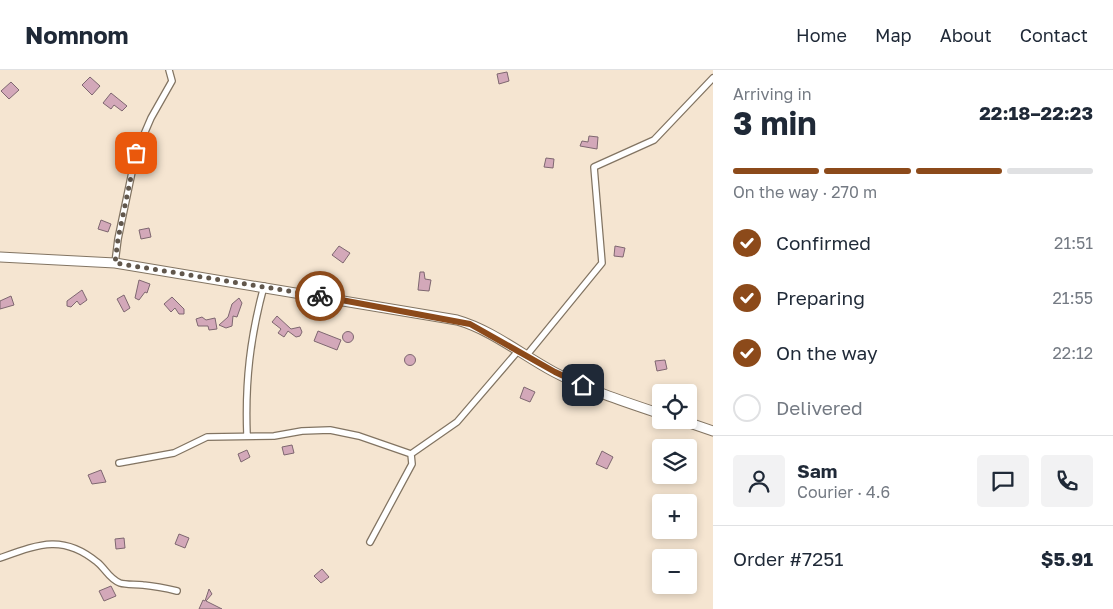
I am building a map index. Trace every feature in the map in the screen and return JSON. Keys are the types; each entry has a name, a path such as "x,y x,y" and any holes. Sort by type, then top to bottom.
{"main road":[{"path":"0,257 115,263 264,286 457,320 479,328 555,372 610,397 652,411"},
{"path":"697,426 713,431"}],"street":[{"path":"115,263 118,239 136,153 172,81 169,70"},
{"path":"412,454 457,422 522,354 602,263 594,167 654,140 713,78"},
{"path":"247,436 245,395 248,354 264,286"},
{"path":"119,463 174,453 207,437 274,436 302,431 330,430 359,436 412,454"},
{"path":"370,542 412,464 412,454"},
{"path":"0,558 36,547 64,543 82,550 99,563 112,579 120,583 159,586 177,590"}],"building":[{"path":"507,72 509,81 499,84 497,74"},
{"path":"90,77 100,86 92,95 82,85"},
{"path":"11,82 19,90 9,99 1,91"},
{"path":"111,93 127,106 122,111 114,105 111,109 103,103"},
{"path":"589,136 598,137 597,149 580,146 582,141 588,142"},
{"path":"546,158 554,159 553,168 544,167"},
{"path":"101,220 111,224 108,232 98,229"},
{"path":"149,228 151,237 141,239 139,230"},
{"path":"339,246 350,253 343,263 332,255"},
{"path":"615,246 625,248 623,257 614,256"},
{"path":"420,272 424,272 425,279 431,280 429,291 418,290"},
{"path":"139,280 150,284 147,293 145,292 139,300 135,298"},
{"path":"82,290 87,300 80,305 77,301 71,307 67,306 67,301"},
{"path":"124,295 130,308 124,312 117,299"},
{"path":"11,296 14,305 0,309 0,301"},
{"path":"172,297 184,309 184,314 179,314 175,308 171,312 164,304"},
{"path":"239,298 242,303 237,317 233,316 232,326 226,328 219,325 228,317 232,304"},
{"path":"277,316 291,329 300,327 302,332 300,336 296,337 288,331 284,337 278,333 281,329 272,322"},
{"path":"202,317 206,320 215,318 217,329 209,330 208,326 198,326 196,319"},
{"path":"318,331 341,340 337,350 314,341"},
{"path":"348,331 354,337 348,343 342,337"},
{"path":"408,355 412,355 415,360 414,364 408,365 405,362 405,358"},
{"path":"665,360 667,369 657,371 655,361"},
{"path":"524,387 535,392 530,402 520,398"},
{"path":"292,445 294,453 284,455 282,447"},
{"path":"247,450 250,457 241,462 238,454"},
{"path":"602,451 613,457 607,469 596,464"},
{"path":"101,470 106,482 92,484 88,475"},
{"path":"179,534 189,538 185,548 175,544"},
{"path":"124,538 125,548 116,549 115,539"},
{"path":"322,569 329,577 321,583 314,576"},
{"path":"111,586 116,596 104,601 99,591"},
{"path":"209,589 212,594 206,601 222,609 199,609 203,600 205,601"}],"way so far":[{"path":"136,153 129,194 118,239 115,263 207,276 320,296"}],"route":[{"path":"320,296 457,320 470,324 555,372 583,385"}]}
